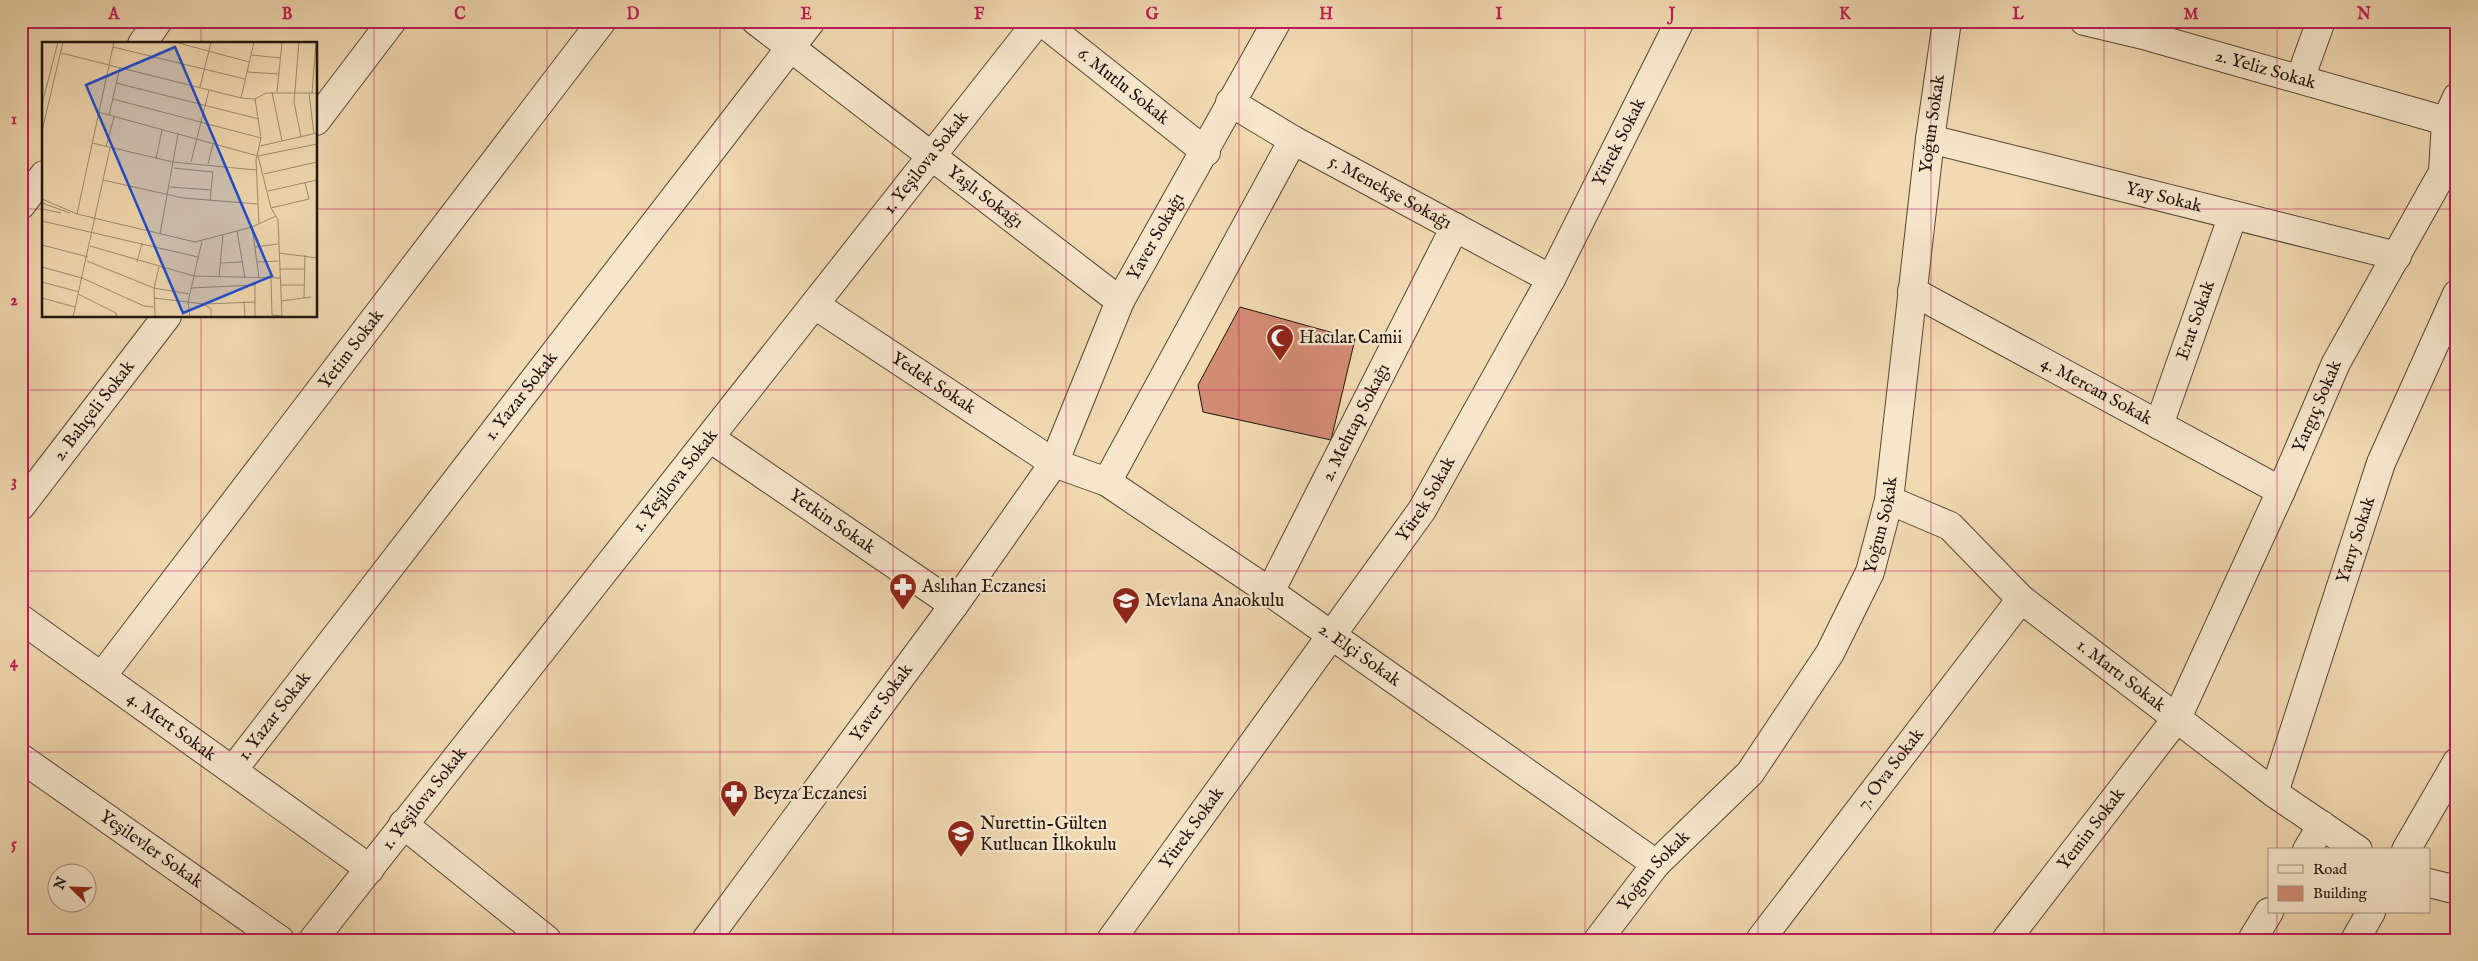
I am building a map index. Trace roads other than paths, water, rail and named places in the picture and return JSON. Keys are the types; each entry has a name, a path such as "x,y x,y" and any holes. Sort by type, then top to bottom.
{"street":[{"path":"143,42 158,21"},
{"path":"318,118 392,21"},
{"name":"Yetim Sokak","path":"102,676 602,21"},
{"name":"Yaşlı Sokağı","path":"756,21 1120,300"},
{"name":"1. Yazar Sokak","path":"233,770 810,21"},
{"name":"6. Mutlu Sokak","path":"1040,21 1206,152"},
{"name":"1. Yeşilova Sokak","path":"314,940 931,156 1040,21"},
{"name":"Yaver Sokağı","path":"1054,463 1120,300 1206,152 1230,102 1277,21"},
{"name":"Yürek Sokak","path":"1111,940 1422,510 1551,279 1680,21"},
{"name":"Yoğun Sokak","path":"1598,940 1656,864 1750,773 1830,653 1870,572 1889,500 1930,139 1947,21"},
{"name":"2. Yeliz Sokak","path":"2084,21 2149,29 2300,79 2451,109"},
{"path":"2300,79 2321,21"},
{"name":"5. Menekşe Sokağı","path":"1230,102 1294,140 1551,279"},
{"name":"Yargıç Sokak","path":"2177,718 2282,491 2336,363 2397,256 2450,175 2451,109"},
{"name":"Yay Sokak","path":"1930,139 2397,256"},
{"path":"1107,482 1294,140"},
{"path":"21,205 42,178"},
{"name":"Erat Sokak","path":"2159,425 2233,215"},
{"name":"2. Mehtap Sokağı","path":"1270,592 1455,227"},
{"name":"4. Mercan Sokak","path":"1912,291 2282,491"},
{"name":"Yarıy Sokak","path":"2274,793 2381,463 2457,294"},
{"name":"Yedek Sokak","path":"815,305 1054,463"},
{"name":"2. Bahçeli Sokak","path":"21,506 165,318"},
{"name":"Yetkin Sokak","path":"710,438 954,605"},
{"name":"2. Elçi Sokak","path":"1054,463 1107,482 1332,635 1656,864"},
{"name":"Yaver Sokak","path":"706,940 954,605 1054,463"},
{"name":"1. Martı Sokak","path":"1889,500 1950,526 2020,599 2274,793 2355,848"},
{"name":"7. Ova Sokak","path":"1760,940 2020,599"},
{"name":"4. Mert Sokak","path":"21,619 370,868"},
{"name":"Yemin Sokak","path":"2006,940 2177,718"},
{"name":"Yeşilevler Sokak","path":"21,758 280,940"},
{"path":"2407,848 2457,762"},
{"path":"404,824 546,940"},
{"path":"2308,848 2322,826"},
{"path":"2430,883 2457,890"},
{"path":"2252,940 2268,914"},
{"path":"2355,940 2370,914"}],"place":[{"name":"Hacılar Camii","path":"1280,362"},
{"name":"Aslıhan Eczanesi","path":"903,611"},
{"name":"Mevlana Anaokulu","path":"1126,625"},
{"name":"Beyza Eczanesi","path":"734,818"},
{"name":"Nurettin-Gülten Kutlucan İlkokulu","path":"961,858"}]}
